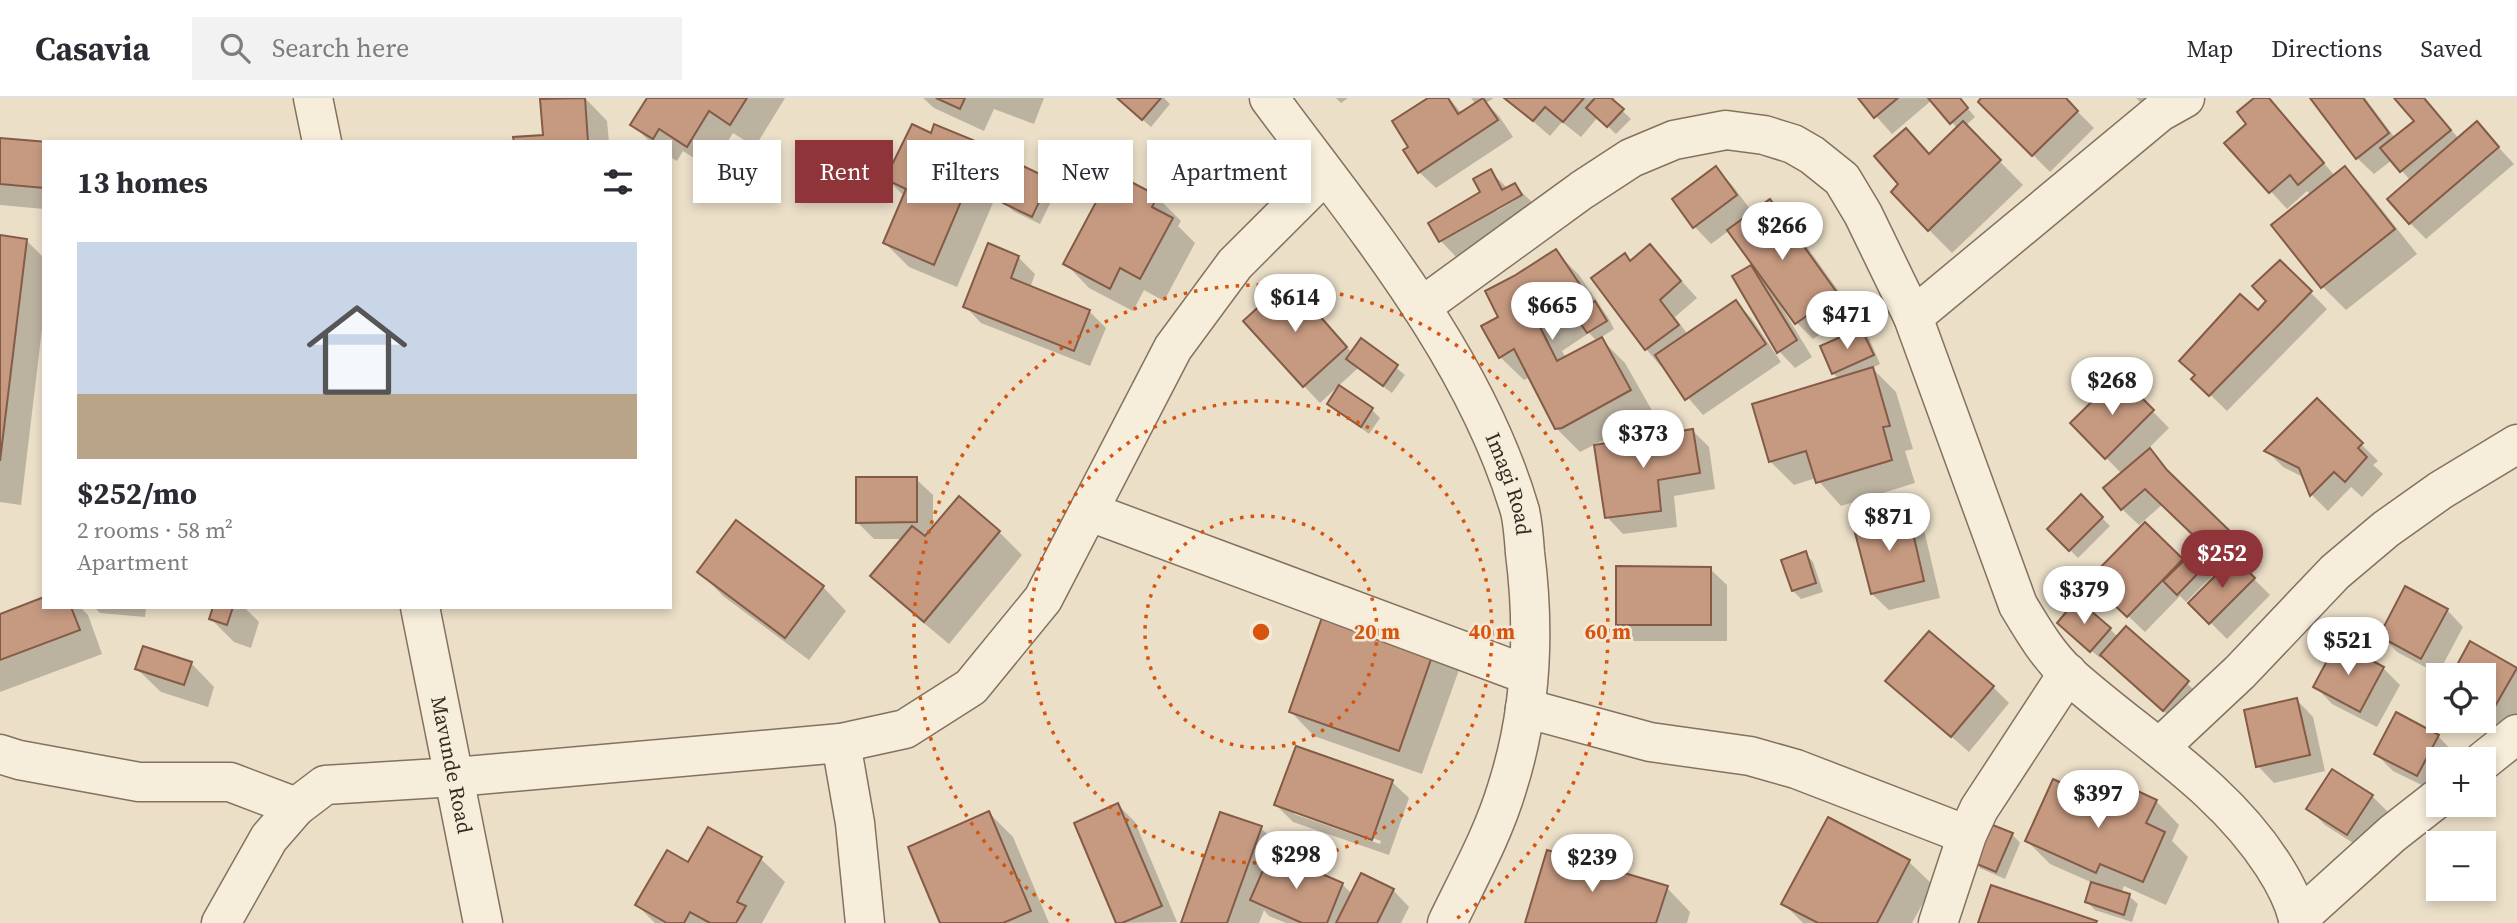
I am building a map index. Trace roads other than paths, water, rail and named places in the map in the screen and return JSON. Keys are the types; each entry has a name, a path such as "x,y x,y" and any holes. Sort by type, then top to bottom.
{"street":[{"path":"313,98 322,140"},
{"name":"Imagi Road","path":"1269,98 1421,307 1453,359 1493,439 1520,513 1530,586 1522,729 1507,790 1481,853 1447,923"},
{"path":"1913,317 2160,112 2185,98"},
{"path":"1421,307 1582,190 1631,158 1674,140 1726,130 1764,135 1793,145 1812,155 1842,179 1863,214 1913,317 2018,605 2042,645 2068,673 2224,803 2260,843 2283,880 2298,921 2392,834 2426,807"},
{"path":"221,923 269,838 296,807 325,785 455,777 841,743 905,729 971,687 1042,599 1090,512 1173,348 1236,264 1325,174"},
{"path":"2160,747 2240,673 2335,572 2385,529 2441,490 2517,444"},
{"path":"1090,512 1650,742 1750,756 1869,796 1967,835"},
{"name":"Mavunde Road","path":"420,609 483,923"},
{"path":"1938,923 1967,835 1979,808 2068,673"},
{"path":"2496,751 2517,734"},
{"path":"841,743 855,823 865,923"},
{"path":"0,754 19,760 139,782 230,782 296,807"}]}
